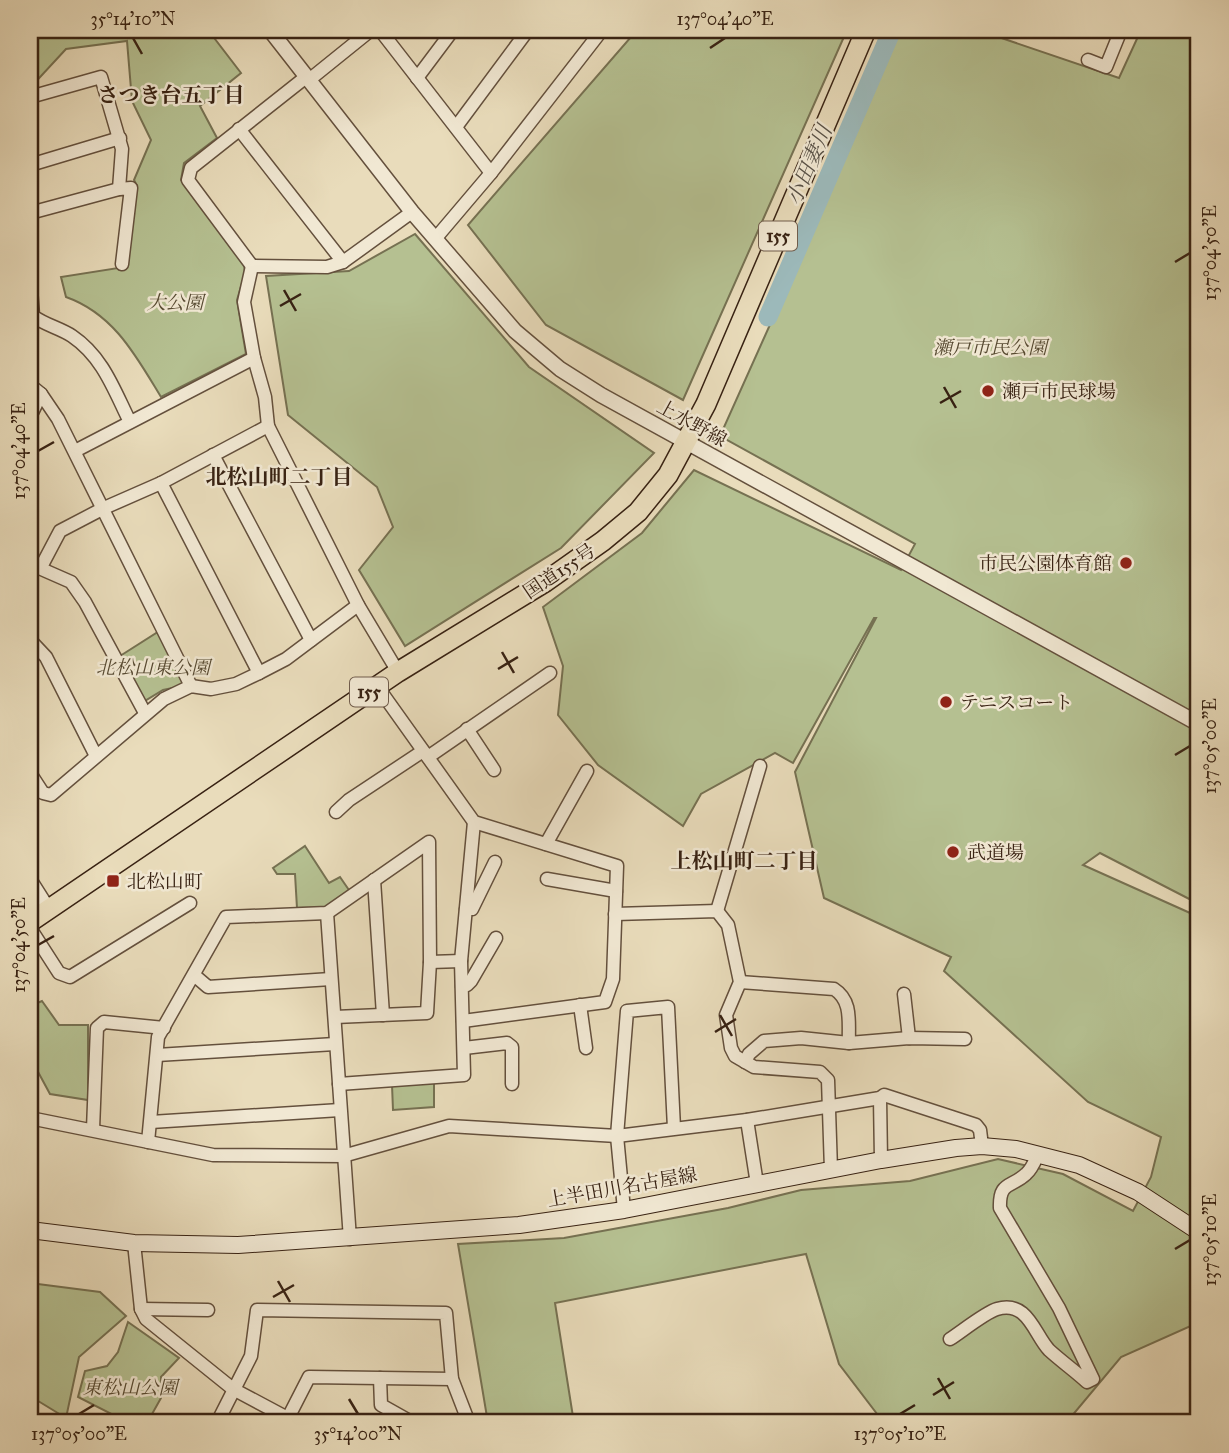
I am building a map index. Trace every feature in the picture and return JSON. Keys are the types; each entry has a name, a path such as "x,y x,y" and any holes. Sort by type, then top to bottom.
{"highway":[{"name":"国道155号","path":"30,922 377,686 545,582 603,541 638,512 668,475 706,404 866,30"}],"main road":[{"name":"上半田川名古屋線","path":"30,1230 134,1243 238,1245 519,1225 624,1210 881,1160 982,1146 1016,1149 1079,1165 1138,1192 1199,1233"}],"street":[{"name":"上水野線","path":"270,30 435,239 515,331 560,369 601,395 1199,724"},
{"path":"371,30 191,168 188,180 252,266 244,302 254,358 265,397 268,426 358,605 398,673"},
{"path":"380,30 491,173"},
{"path":"417,78 453,30"},
{"path":"456,127 528,30"},
{"path":"435,239 491,173 602,30"},
{"path":"1088,60 1106,67 1121,30"},
{"path":"30,97 101,77 122,149 119,189"},
{"path":"239,129 343,262"},
{"path":"30,165 120,138"},
{"path":"30,213 131,188 122,264"},
{"path":"252,266 327,267 343,262 412,212"},
{"path":"30,275 33,316 70,335 91,350 106,372 130,422"},
{"path":"75,450 254,358"},
{"path":"30,385 41,394 75,450 191,686"},
{"path":"30,417 41,394"},
{"path":"145,713 85,602 71,582 35,566 60,531 161,483 268,426"},
{"path":"213,455 312,640"},
{"path":"161,483 259,673"},
{"path":"30,772 43,793 51,795 164,699 191,686 211,689 236,684 259,673 286,659 358,605"},
{"path":"30,640 46,657 96,756"},
{"path":"336,812 349,800 467,729 550,673"},
{"path":"377,686 474,822 617,866 613,979 605,1002 463,1021"},
{"path":"467,729 494,770"},
{"path":"717,911 760,766"},
{"path":"546,844 587,771"},
{"path":"339,1084 464,1075 461,961 474,822"},
{"path":"148,1142 158,1037 226,917 327,913 429,842 430,962 427,1013 335,1017"},
{"path":"466,909 472,909 495,862"},
{"path":"30,879 49,909"},
{"path":"547,879 615,891"},
{"path":"374,880 383,1015"},
{"path":"30,928 59,973 70,977 190,902"},
{"path":"615,914 717,911"},
{"path":"717,911 728,925 740,982 726,1016 731,1048 735,1056 754,1067 820,1072 828,1080 831,1170"},
{"path":"327,913 349,1239"},
{"path":"462,986 471,981 496,938"},
{"path":"430,962 461,961"},
{"path":"194,975 208,987 331,979"},
{"path":"740,982 834,989 844,995 847,1003 849,1043"},
{"path":"904,994 909,1038"},
{"path":"580,1005 586,1048"},
{"path":"624,1210 617,1136 627,1011 668,1007 674,1128"},
{"path":"93,1129 97,1028 104,1021 164,1028"},
{"path":"745,1062 749,1054 764,1041 801,1038 849,1043 909,1038 965,1038"},
{"path":"464,1048 507,1043 512,1047 512,1084"},
{"path":"157,1055 335,1044"},
{"path":"30,1118 214,1155 343,1156 449,1126 617,1136 747,1120 880,1098 884,1095 976,1125 980,1130 982,1146"},
{"path":"880,1098 881,1160"},
{"path":"151,1122 340,1110"},
{"path":"747,1120 757,1184"},
{"path":"950,1339 997,1309 1016,1310 1029,1318 1046,1347 1056,1356 1087,1382 1093,1379 1059,1308 1000,1208 1005,1185 1029,1172 1038,1154"},
{"path":"134,1243 141,1309 146,1319 233,1389 292,1421 309,1377 453,1379"},
{"path":"141,1309 208,1310"},
{"path":"217,1423 251,1356 257,1310 446,1313 453,1379 469,1423"},
{"path":"380,1378 381,1405 413,1423"}],"green space":[{"name":"大公園","path":"44,30 208,30 241,73 200,106 217,138 184,163 181,180 244,263 245,273 237,300 246,354 161,397 133,352 111,325 83,304 66,297 61,277 125,267 137,186 134,180 151,140 132,101 127,41 66,49 30,88 30,42"},
{"path":"637,30 847,30 683,400 546,325 468,225"},
{"name":"瀬戸市民公園","path":"883,30 978,30 1119,78 1141,30 1199,30 1199,904 1100,853 1083,865 1199,917 1199,1387 1195,1324 1121,1357 1066,1423 884,1423 839,1364 806,1254 555,1303 574,1423 488,1423 458,1244 564,1238 728,1208 801,1190 910,1181 998,1159 1063,1174 1133,1211 1151,1177 1161,1137 1088,1102 944,971 951,957 824,898 795,772 876,618 793,763 775,753 701,794 683,826 598,765 558,715 563,666 543,607 642,533 694,470 901,570 915,544 720,436 795,269 827,171"},
{"path":"415,234 529,367 654,453 561,548 405,646 359,570 393,527 377,487 288,415 266,276 349,271"},
{"name":"北松山東公園","path":"161,630 186,679 182,686 163,690 143,702 120,656"},
{"path":"305,846 329,883 340,877 351,893 332,907 297,908 295,874 277,874 273,868"},
{"path":"42,1001 59,1025 88,1025 88,1100 50,1094 30,1057 30,1006"},
{"path":"434,1082 434,1107 393,1110 392,1085"},
{"path":"30,1283 100,1292 126,1316 79,1357 66,1418 30,1396"},
{"name":"東松山公園","path":"128,1322 179,1358 161,1377 161,1398 147,1423 129,1423 78,1397 85,1371 107,1366 118,1352"}],"waterway":[{"name":"小田妻川","path":"768,317 892,30"}],"place":[{"name":"瀬戸市民球場","path":"988,391"},
{"name":"市民公園体育館","path":"1126,563"},
{"name":"テニスコート","path":"946,702"},
{"name":"武道場","path":"953,852"},
{"name":"北松山町","path":"113,881"}],"district":[{"name":"さつき台五丁目","path":"171,95"},
{"name":"北松山町二丁目","path":"279,477"},
{"name":"上松山町二丁目","path":"744,861"}]}
